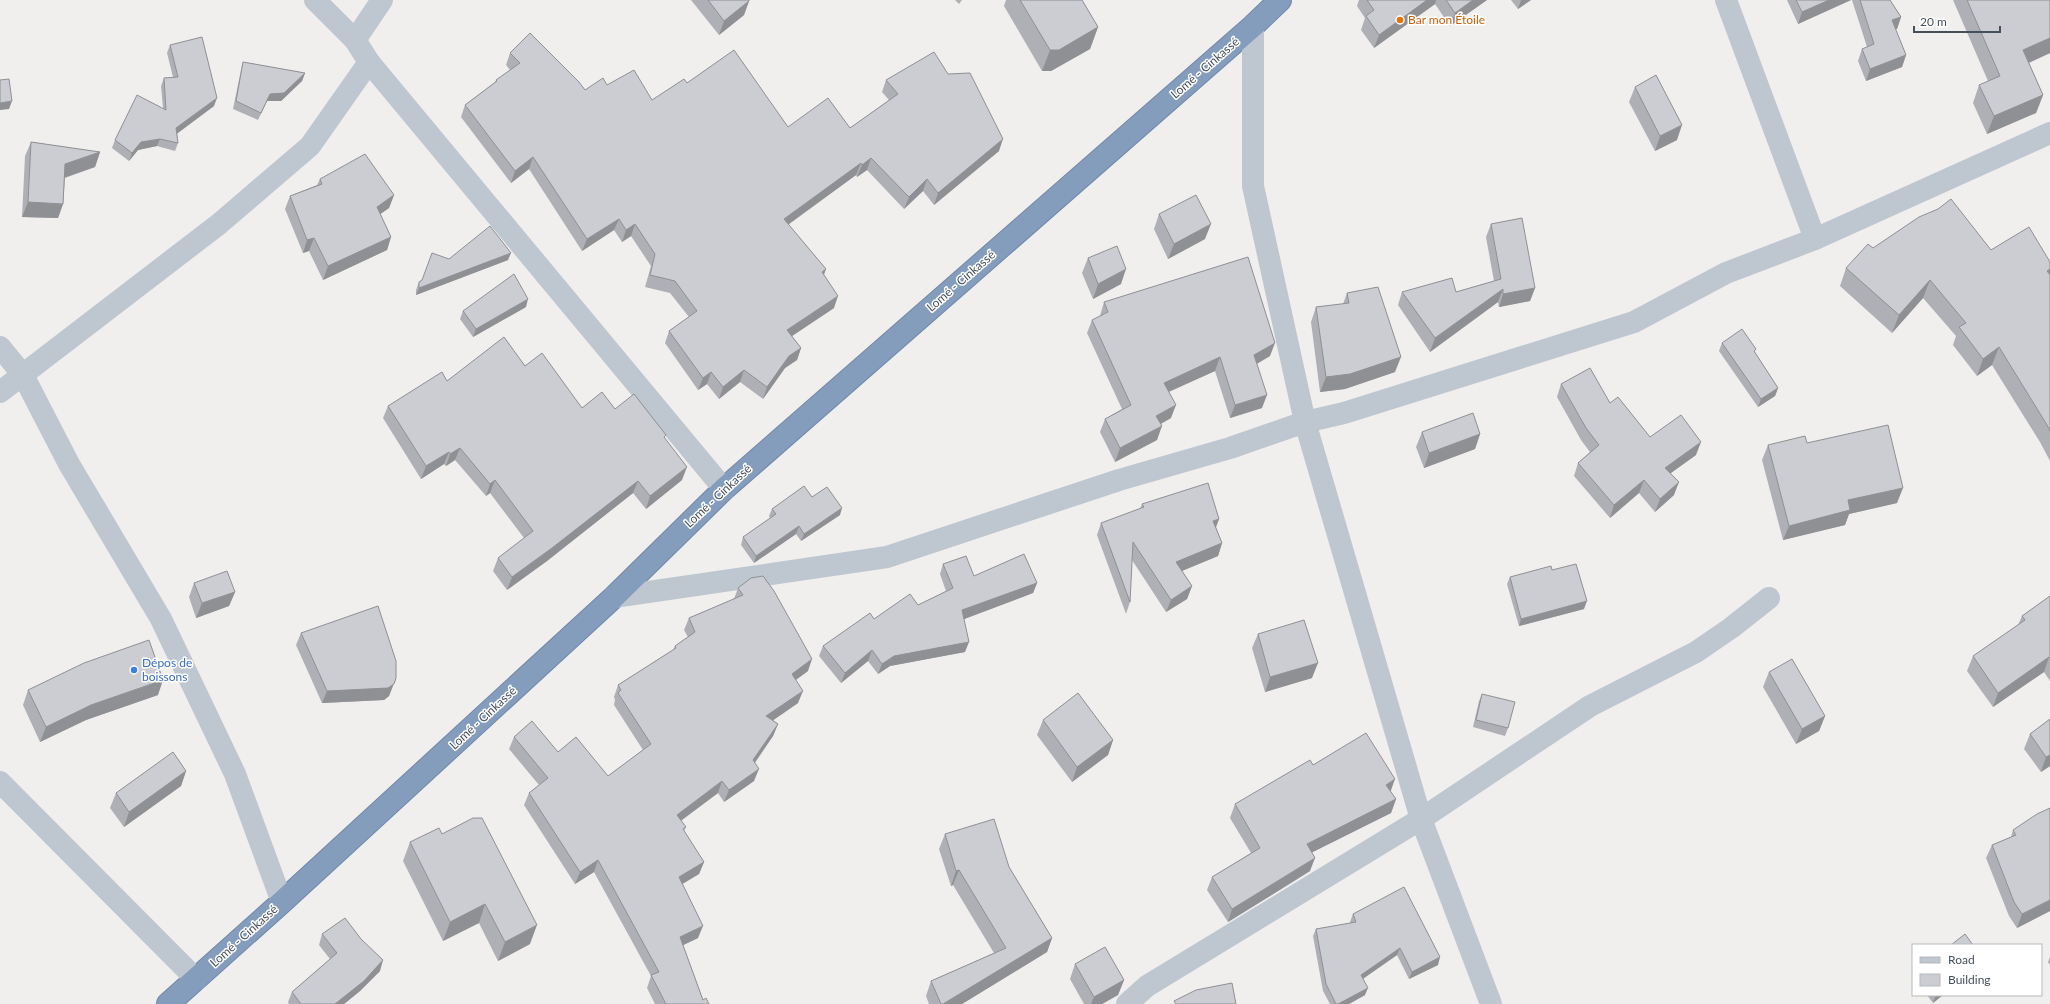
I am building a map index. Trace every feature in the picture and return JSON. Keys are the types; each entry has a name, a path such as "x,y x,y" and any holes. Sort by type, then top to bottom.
{"highway":[{"name":"Lomé - Cinkassé","path":"168,1004 282,902 614,597 724,489 1253,26 1280,0"}],"street":[{"path":"315,0 355,40 369,62 724,489"},
{"path":"355,40 382,0"},
{"path":"1726,0 1815,239"},
{"path":"1253,26 1253,186 1305,422 1421,819 1491,1004"},
{"path":"0,392 219,224 310,146 369,62"},
{"path":"614,597 887,557 1111,482 1230,448 1305,422 1344,413 1634,322 1726,273 1815,239 2050,133"},
{"path":"0,347 23,375 69,464 161,619 235,774 282,902"},
{"path":"1127,1004 1147,986 1421,819 1590,706 1696,652 1731,628 1769,598"},
{"path":"0,782 196,979"}],"building":[{"path":"708,0 749,0 749,1 724,21"},
{"path":"1020,0 1082,0 1098,27 1059,50 1050,50"},
{"path":"1367,0 1427,0 1379,35 1366,16 1374,10"},
{"path":"1446,0 1473,0 1455,13"},
{"path":"1796,0 1829,0 1802,12"},
{"path":"1860,0 1890,0 1901,17 1892,20 1906,55 1870,69 1862,49 1874,44"},
{"path":"1967,0 2050,0 2050,38 2023,50 2043,95 1994,116 1979,85 2000,76"},
{"path":"530,33 579,82 585,90 603,78 607,85 634,70 652,100 684,79 687,83 734,50 788,127 828,98 850,128 898,94 886,80 934,52 948,74 970,73 1003,139 938,193 927,179 909,197 871,158 862,165 861,163 784,219 826,269 822,272 838,296 787,330 801,348 789,356 767,387 744,370 723,387 711,372 703,378 669,331 697,311 675,281 650,275 655,254 635,224 626,230 619,219 587,239 533,157 515,171 465,105 520,63 510,53"},
{"path":"202,37 217,98 176,128 178,143 160,139 141,142 132,153 115,140 137,95 166,110 164,78 178,77 170,45"},
{"path":"243,62 305,73 284,93 270,94 261,113 236,101"},
{"path":"1656,75 1682,125 1660,136 1635,87"},
{"path":"9,79 12,101 0,103 0,80"},
{"path":"31,142 100,152 65,164 63,204 28,202"},
{"path":"365,154 394,195 377,207 391,237 328,266 314,238 307,240 290,196 322,184 320,179"},
{"path":"1196,195 1211,224 1174,244 1159,214"},
{"path":"1951,199 1991,250 2029,227 2050,262 2050,269 2047,271 2050,275 2050,431 1999,347 1983,359 1959,327 1966,323 1930,280 1899,315 1846,268 1868,244 1873,248 1919,217 1938,209"},
{"path":"1522,218 1535,288 1503,294 1503,289 1435,338 1402,292 1452,278 1456,292 1501,279 1491,224"},
{"path":"490,226 511,253 419,288 419,282 422,280 432,253 449,259"},
{"path":"1117,246 1126,269 1098,284 1088,258"},
{"path":"1248,257 1275,343 1254,355 1267,395 1235,405 1220,357 1164,383 1176,405 1156,416 1162,426 1120,448 1105,419 1131,405 1092,320 1108,312 1104,302"},
{"path":"514,274 528,299 476,329 463,311"},
{"path":"1378,287 1401,357 1350,374 1326,377 1316,307 1349,303 1347,293"},
{"path":"1742,329 1756,349 1754,351 1778,388 1761,399 1722,343"},
{"path":"504,337 525,366 542,353 582,408 602,392 615,409 634,394 666,435 664,437 687,467 650,496 638,481 512,577 498,558 533,531 495,480 490,484 460,448 450,454 449,452 426,466 388,406 442,372 447,381"},
{"path":"1590,368 1610,403 1618,397 1650,437 1681,415 1701,442 1665,468 1679,482 1660,499 1644,480 1614,505 1578,463 1599,445 1586,428 1561,384"},
{"path":"1473,413 1480,434 1429,453 1422,432"},
{"path":"1888,425 1903,488 1848,500 1850,510 1789,526 1768,445 1805,436 1807,443"},
{"path":"1208,483 1219,519 1213,521 1222,543 1176,562 1192,586 1171,600 1133,542 1130,602 1101,523 1144,507 1142,504"},
{"path":"804,486 812,497 827,487 842,508 804,534 799,526 756,556 743,537 776,514 772,509"},
{"path":"1024,554 1037,583 962,610 969,642 894,656 882,664 872,650 845,673 823,646 870,613 874,619 910,594 918,605 953,588 943,564 966,556 974,576"},
{"path":"1576,564 1587,601 1521,619 1510,577 1551,566 1552,570"},
{"path":"227,571 235,592 202,603 194,583"},
{"path":"763,576 774,591 812,659 792,674 803,691 766,716 778,724 753,760 759,769 729,790 722,781 677,815 686,827 683,829 704,862 679,877 703,926 680,937 703,1000 706,998 709,1004 666,1004 651,975 659,972 598,860 580,872 529,793 548,778 514,737 532,721 558,752 576,737 608,776 651,744 618,693 621,690 618,685 676,648 675,646 695,632 689,618 743,595 738,588 751,578"},
{"path":"2050,596 2050,658 2049,657 1998,693 1973,656 2025,620 2022,616"},
{"path":"378,606 396,661 396,678 394,684 388,688 327,691 301,633"},
{"path":"1304,620 1318,663 1270,677 1258,634"},
{"path":"149,640 163,680 91,705 46,727 28,690 84,663"},
{"path":"1792,659 1825,716 1802,729 1769,672"},
{"path":"1078,693 1113,740 1077,767 1043,720"},
{"path":"1482,694 1515,702 1508,728 1476,720"},
{"path":"2050,719 2050,755 2046,757 2030,734"},
{"path":"1366,733 1395,779 1386,785 1396,799 1307,844 1315,858 1232,909 1212,877 1260,848 1235,804 1310,760 1313,765"},
{"path":"173,752 186,771 129,812 116,793"},
{"path":"2050,808 2050,900 2022,914 2014,902 1992,845 2016,835 2013,830 2037,814"},
{"path":"473,818 482,818 537,925 505,942 485,904 450,922 410,842 439,828 442,834"},
{"path":"994,819 1009,867 1052,938 941,1004 931,981 1006,948 959,870 956,871 945,834"},
{"path":"1404,887 1440,957 1412,972 1400,948 1361,975 1368,988 1336,1004 1326,984 1316,929 1356,922 1353,914"},
{"path":"345,918 361,939 383,960 364,981 335,1004 301,1004 292,992 337,953 322,934"},
{"path":"1965,934 1972,944 1952,944"},
{"path":"1105,947 1124,980 1094,997 1075,964"},
{"path":"1232,983 1236,1004 1176,1004 1174,1001 1196,990"}],"place":[{"name":"Bar mon Étoile","path":"1400,20"},
{"name":"Dépos de boissons","path":"134,670"}]}
